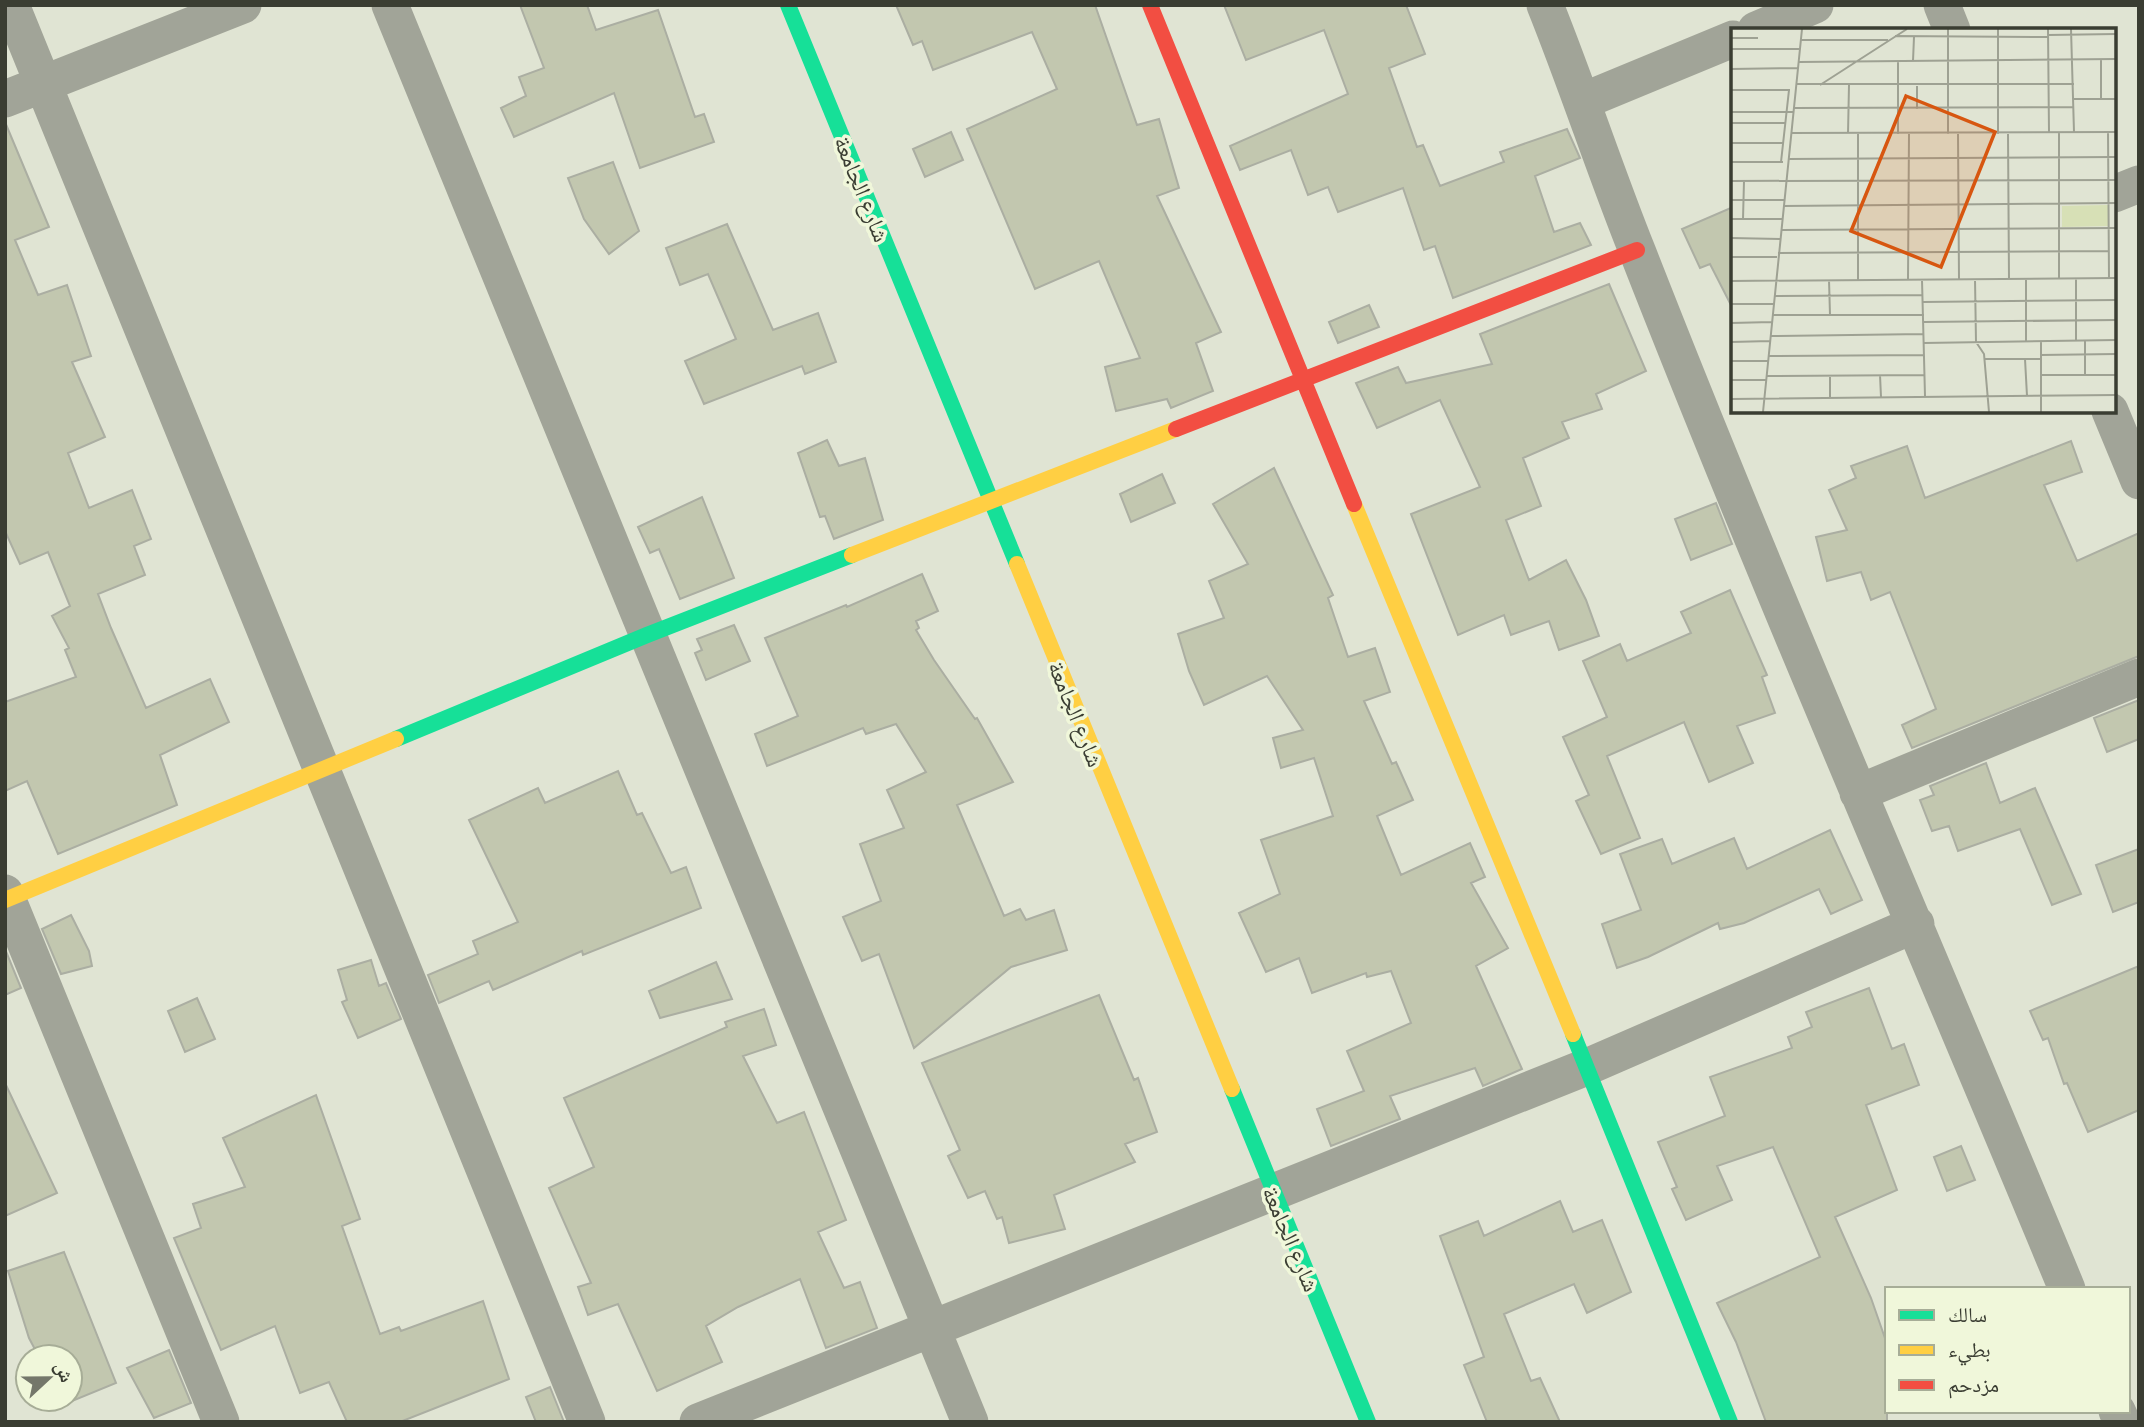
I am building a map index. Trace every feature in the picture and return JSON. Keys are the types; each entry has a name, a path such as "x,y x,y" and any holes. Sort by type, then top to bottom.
{"street":[{"path":"11,5 587,1422"},
{"path":"5,99 243,5"},
{"path":"390,5 970,1422"},
{"name":"شارع الجامعة","path":"788,5 1272,1194 1368,1422"},
{"path":"1150,5 1301,383 1589,1066 1730,1422"},
{"path":"1545,5 1637,250 1858,793 1916,925 2066,1287"},
{"path":"1761,28 1815,5"},
{"path":"1942,5 1951,28"},
{"path":"1583,101 1731,40"},
{"path":"2116,193 2139,184"},
{"path":"220,1422 6,898 647,635 988,500 1301,383 1637,250"},
{"path":"2111,413 2139,481"},
{"path":"1858,793 2139,677"},
{"path":"698,1422 933,1331 1589,1066 1916,925"}],"building":[{"path":"520,5 587,5 596,30 658,10 695,117 704,114 714,142 640,168 614,93 514,137 501,108 526,96 519,77 544,68"},
{"path":"896,5 1095,5 1137,125 1159,119 1179,188 1157,196 1221,332 1196,343 1213,391 1171,408 1167,399 1116,411 1105,367 1140,358 1099,261 1035,289 967,129 1057,89 1032,32 933,70 922,41 913,45"},
{"path":"1224,5 1406,5 1425,54 1389,68 1417,147 1423,145 1440,186 1504,162 1500,152 1567,129 1580,158 1535,176 1554,232 1580,223 1591,245 1453,298 1435,246 1424,250 1403,188 1338,212 1328,187 1308,195 1291,150 1240,170 1230,146 1348,94 1324,30 1246,60"},
{"path":"5,122 49,227 15,240 38,295 67,285 91,356 72,362 105,437 68,453 89,508 132,490 151,539 134,546 145,575 98,594 146,708 210,679 229,722 160,755 177,805 58,854 27,781 5,791 5,702 76,677 65,650 69,648 52,616 70,606 48,552 20,564 5,531"},
{"path":"951,132 963,160 925,177 913,149"},
{"path":"613,162 639,231 609,254 584,219 568,178"},
{"path":"1731,208 1731,305 1710,264 1700,268 1682,229"},
{"path":"727,224 773,330 818,313 836,362 805,374 802,366 704,404 685,361 736,339 708,274 680,285 666,248"},
{"path":"1609,284 1646,371 1596,394 1602,409 1562,422 1569,438 1523,458 1541,506 1506,520 1529,580 1566,560 1586,600 1599,636 1559,650 1549,621 1511,635 1504,615 1458,635 1411,514 1480,487 1440,400 1377,428 1356,383 1398,367 1406,383 1492,364 1480,334"},
{"path":"1369,305 1379,327 1338,343 1329,322"},
{"path":"827,440 839,466 865,458 883,520 834,539 825,516 820,517 798,453"},
{"path":"2071,441 2082,472 2044,485 2077,561 2139,533 2139,656 1912,748 1902,725 1936,709 1890,592 1871,600 1861,572 1827,581 1816,537 1847,530 1829,490 1856,478 1851,466 1907,446 1925,498"},
{"path":"1274,468 1333,595 1328,598 1348,657 1375,648 1390,692 1364,701 1392,764 1396,762 1413,800 1377,816 1401,875 1470,843 1485,877 1471,883 1508,948 1476,966 1522,1069 1483,1086 1475,1068 1390,1096 1400,1119 1331,1146 1317,1109 1364,1091 1347,1051 1411,1023 1391,971 1367,977 1366,973 1312,993 1299,958 1266,972 1239,913 1280,894 1261,840 1333,816 1314,758 1281,768 1273,738 1303,730 1267,676 1204,705 1189,671 1178,634 1224,618 1209,581 1248,564 1213,504"},
{"path":"1162,474 1175,503 1131,522 1120,494"},
{"path":"702,497 734,578 680,599 659,549 650,553 638,527"},
{"path":"1716,503 1732,544 1691,560 1675,519"},
{"path":"922,574 938,611 916,621 919,628 916,630 934,660 975,719 977,718 1013,782 957,805 1004,916 1020,909 1026,920 1054,910 1067,950 1011,967 914,1048 879,954 862,961 843,917 881,901 860,844 904,828 887,790 926,772 896,724 866,734 863,728 767,766 755,734 798,716 765,638 846,605 847,607"},
{"path":"1730,590 1767,675 1762,677 1775,713 1737,726 1753,763 1709,782 1684,722 1607,756 1640,838 1601,854 1576,801 1589,795 1563,737 1607,717 1583,661 1620,644 1627,661 1691,633 1681,612"},
{"path":"734,625 750,661 706,680 695,653 702,650 697,639"},
{"path":"2139,700 2139,739 2107,752 2094,718"},
{"path":"1986,763 2000,803 2035,788 2081,894 2052,905 2020,829 1958,851 1949,826 1932,831 1920,800 1934,795 1930,786"},
{"path":"618,771 637,815 642,813 671,873 686,867 701,908 583,955 582,951 493,990 489,981 439,1003 428,975 478,954 473,941 518,922 469,820 538,788 545,803"},
{"path":"1830,830 1862,900 1831,914 1819,889 1744,923 1720,929 1718,923 1648,957 1617,968 1602,924 1641,910 1620,854 1662,839 1672,864 1734,838 1747,869"},
{"path":"2139,849 2139,902 2113,912 2096,865"},
{"path":"71,915 89,951 92,966 61,974 42,929"},
{"path":"5,949 21,988 5,995"},
{"path":"371,960 379,986 386,983 401,1019 358,1038 342,1002 347,1000 338,970"},
{"path":"716,962 732,999 660,1018 649,991"},
{"path":"2139,966 2139,1110 2088,1132 2067,1083 2064,1084 2048,1038 2043,1040 2030,1011"},
{"path":"1869,988 1892,1049 1904,1044 1919,1085 1866,1105 1897,1190 1835,1217 1871,1298 1885,1338 1887,1422 1766,1422 1736,1342 1717,1303 1820,1257 1773,1147 1717,1166 1732,1200 1686,1220 1672,1189 1677,1187 1658,1142 1725,1116 1710,1077 1792,1048 1788,1037 1812,1027 1806,1012"},
{"path":"1099,995 1134,1080 1138,1078 1157,1132 1125,1144 1135,1162 1054,1195 1065,1229 1009,1243 1002,1217 997,1219 985,1191 968,1198 948,1156 960,1150 922,1063"},
{"path":"197,998 215,1039 185,1052 168,1011"},
{"path":"764,1009 776,1045 743,1056 777,1123 804,1112 846,1220 818,1232 844,1288 860,1282 877,1328 826,1348 800,1279 738,1307 706,1326 722,1362 657,1391 618,1304 588,1315 578,1287 591,1283 549,1188 594,1167 564,1098 727,1027 725,1022"},
{"path":"5,1083 57,1193 5,1216"},
{"path":"316,1095 360,1219 342,1226 380,1334 399,1327 401,1331 483,1301 509,1379 400,1422 347,1422 329,1382 300,1393 275,1326 221,1350 174,1238 201,1228 193,1204 245,1187 223,1138"},
{"path":"1961,1146 1975,1180 1947,1191 1934,1157"},
{"path":"1560,1201 1573,1232 1602,1220 1631,1292 1587,1313 1574,1284 1504,1314 1531,1381 1540,1378 1560,1422 1487,1422 1464,1365 1484,1357 1440,1236 1478,1221 1484,1236"},
{"path":"64,1252 116,1383 84,1396 84,1343 32,1343 8,1271"},
{"path":"169,1350 191,1403 154,1418 127,1368"},
{"path":"550,1387 564,1422 536,1422 526,1397"}],"traffic: fast":[{"path":"788,5 1017,564"},
{"path":"396,739 647,635 852,555"},
{"path":"1573,1034 1730,1422"},
{"path":"1232,1089 1368,1422"}],"traffic: slow":[{"path":"852,555 1176,429"},
{"path":"1354,504 1573,1034"},
{"path":"1017,564 1232,1089"},
{"path":"5,900 396,739"}],"traffic: jam":[{"path":"1150,5 1354,504"},
{"path":"1176,429 1637,250"}]}
